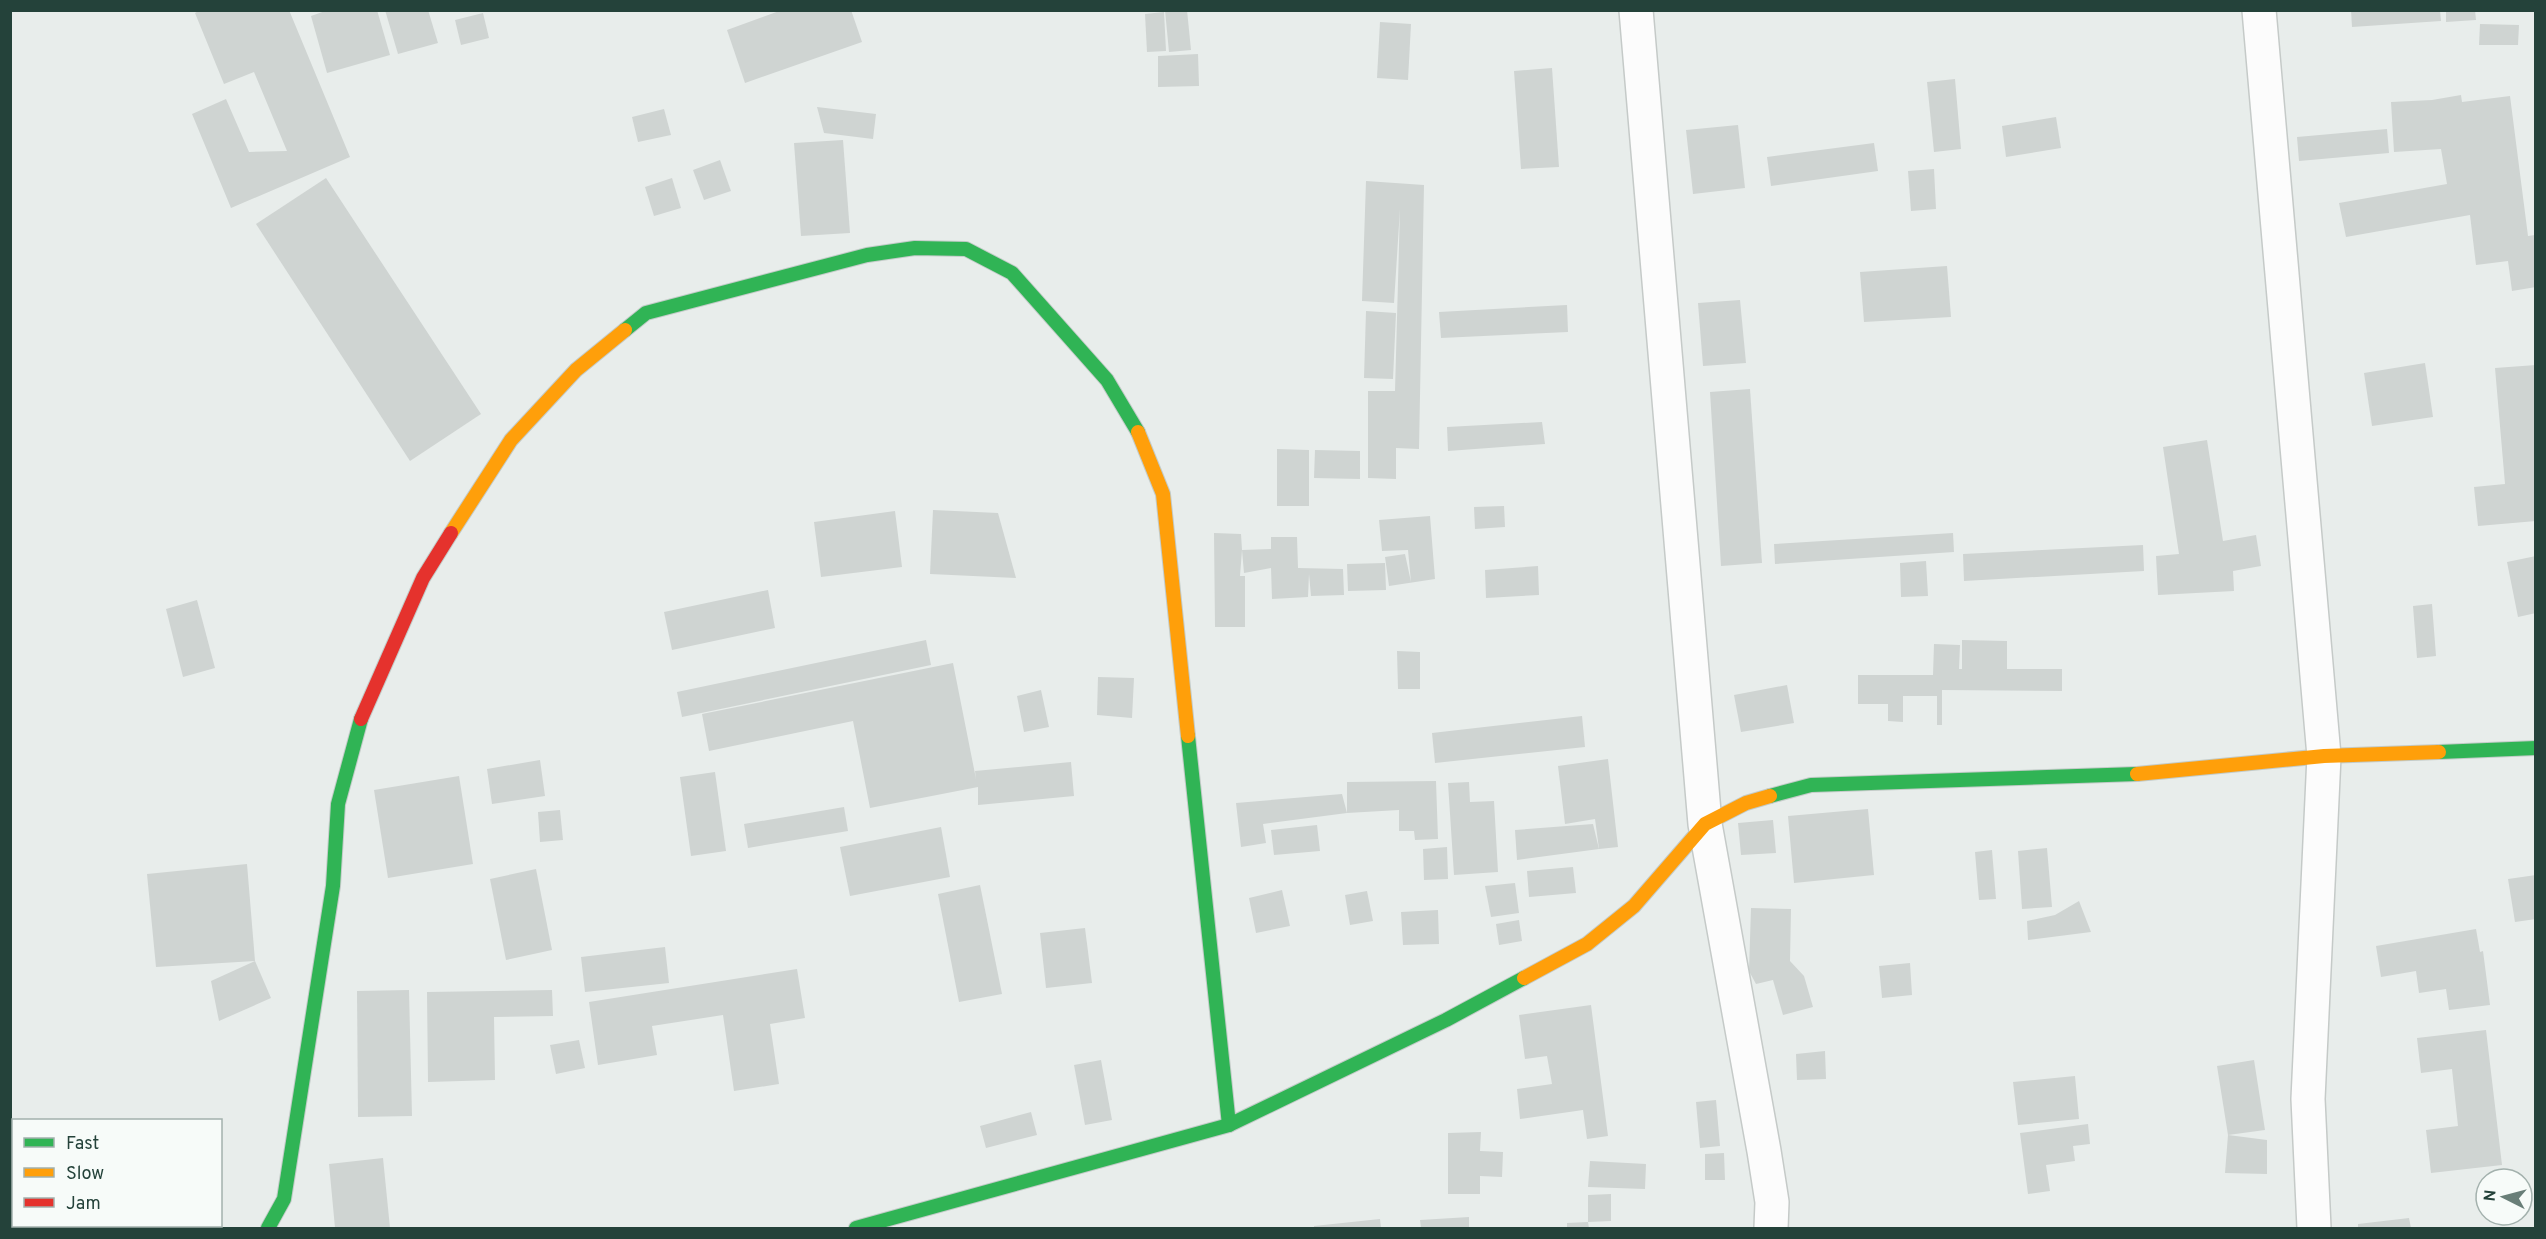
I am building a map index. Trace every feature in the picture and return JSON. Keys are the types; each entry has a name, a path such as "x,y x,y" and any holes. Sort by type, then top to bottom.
{"street":[{"path":"1636,10 1705,824 1764,1151 1772,1202 1771,1228"},
{"path":"2259,10 2324,756 2308,1099 2314,1228"},
{"path":"268,1228 284,1199 333,886 338,804 359,723 423,578 511,440 576,370 646,313 867,255 915,248 966,249 1012,273 1107,380 1138,432 1163,494 1229,1125"},
{"path":"856,1228 1229,1125 1446,1020 1587,944 1634,906 1705,824 1746,803 1811,785 2161,773 2324,756 2535,748"}],"building":[{"path":"200,10 289,10 350,157 231,208 192,114 226,99 249,152 287,151 254,72 224,84 195,13"},
{"path":"328,10 377,10 390,55 327,73 311,16"},
{"path":"385,10 428,10 438,43 398,54"},
{"path":"782,10 851,10 862,42 745,83 727,30"},
{"path":"1165,10 1187,10 1191,50 1169,52"},
{"path":"2351,10 2440,10 2441,21 2352,27"},
{"path":"2446,10 2475,10 2476,20 2446,22"},
{"path":"1164,12 1166,51 1147,52 1145,14"},
{"path":"483,13 489,38 461,45 455,20"},
{"path":"1380,22 1411,24 1408,80 1377,78"},
{"path":"2480,24 2519,25 2518,45 2479,45"},
{"path":"1198,54 1199,86 1158,87 1158,56"},
{"path":"1552,68 1559,167 1521,169 1514,71"},
{"path":"1955,79 1961,149 1934,152 1927,82"},
{"path":"2461,95 2462,102 2510,96 2528,236 2535,235 2536,242 2536,287 2512,291 2508,261 2476,265 2470,215 2346,237 2339,203 2447,184 2441,149 2394,152 2391,102 2432,100"},
{"path":"817,107 876,114 873,139 824,133"},
{"path":"664,109 671,135 638,142 632,117"},
{"path":"2056,117 2061,148 2006,157 2002,126"},
{"path":"1738,125 1745,188 1693,194 1686,130"},
{"path":"2387,129 2389,153 2299,161 2297,137"},
{"path":"843,140 850,233 801,236 794,143"},
{"path":"1874,143 1878,171 1771,186 1767,157"},
{"path":"720,160 731,191 704,200 693,170"},
{"path":"1934,169 1936,209 1911,211 1908,171"},
{"path":"326,178 481,414 410,461 256,224"},
{"path":"672,178 681,208 654,216 645,187"},
{"path":"1366,181 1424,185 1419,449 1396,448 1396,479 1368,478 1368,391 1395,391 1400,209 1394,303 1362,301"},
{"path":"1947,266 1951,317 1864,322 1860,272"},
{"path":"1740,300 1746,363 1703,366 1698,303"},
{"path":"1567,305 1568,332 1441,338 1439,312"},
{"path":"1366,311 1396,313 1393,379 1364,378"},
{"path":"2425,363 2433,417 2372,426 2364,373"},
{"path":"2536,365 2536,521 2478,526 2474,487 2505,484 2495,368"},
{"path":"1750,389 1762,563 1721,566 1710,392"},
{"path":"1542,422 1545,444 1448,451 1447,427"},
{"path":"2207,440 2223,541 2256,535 2261,566 2233,571 2234,591 2158,595 2156,556 2179,554 2163,447"},
{"path":"1277,449 1309,450 1309,506 1277,506"},
{"path":"1315,450 1360,451 1360,479 1314,478"},
{"path":"1504,506 1505,527 1475,529 1474,507"},
{"path":"933,510 998,513 1016,578 930,574"},
{"path":"895,511 902,567 821,577 814,522"},
{"path":"1430,516 1435,579 1389,586 1385,557 1405,554 1411,582 1408,550 1382,551 1379,520"},
{"path":"1214,533 1241,534 1240,576 1245,576 1245,627 1215,627"},
{"path":"1953,533 1954,552 1775,564 1774,544"},
{"path":"1271,537 1297,537 1298,568 1343,569 1344,595 1311,596 1309,574 1308,597 1272,599 1271,568 1244,573 1242,550 1271,549"},
{"path":"2143,545 2144,571 1964,581 1963,554"},
{"path":"2536,556 2536,613 2518,617 2507,562"},
{"path":"1926,561 1928,596 1901,597 1900,563"},
{"path":"1385,563 1386,590 1348,591 1347,564"},
{"path":"1538,566 1539,595 1486,598 1485,570"},
{"path":"768,590 775,628 672,650 664,612"},
{"path":"197,600 215,668 183,677 166,609"},
{"path":"2432,604 2436,656 2417,658 2413,606"},
{"path":"926,640 931,665 682,717 677,692"},
{"path":"1962,640 2007,641 2007,669 2062,669 2062,691 1942,690 1942,725 1937,725 1937,696 1903,696 1903,722 1888,721 1888,704 1858,704 1858,675 1933,675 1934,644 1960,645 1959,669 1962,669"},
{"path":"1397,651 1420,652 1420,689 1398,689"},
{"path":"953,663 976,779 975,771 1071,762 1074,796 978,805 978,787 870,808 853,721 709,751 702,714"},
{"path":"1098,677 1134,678 1132,718 1097,715"},
{"path":"1787,685 1794,723 1741,732 1734,695"},
{"path":"1041,690 1049,727 1024,732 1017,696"},
{"path":"1582,716 1585,747 1435,763 1432,733"},
{"path":"1608,759 1618,847 1599,849 1595,819 1565,824 1558,766"},
{"path":"540,760 545,796 492,804 487,769"},
{"path":"715,772 726,851 691,856 680,777"},
{"path":"459,776 473,864 388,878 374,790"},
{"path":"1436,781 1438,839 1415,840 1414,831 1399,831 1399,810 1347,813 1347,782"},
{"path":"1469,782 1470,802 1494,801 1498,872 1454,875 1448,783"},
{"path":"1342,794 1347,813 1263,824 1266,843 1241,847 1236,803"},
{"path":"844,807 848,831 748,848 744,824"},
{"path":"1868,809 1874,875 1794,883 1788,816"},
{"path":"560,810 563,840 540,842 538,812"},
{"path":"1773,820 1776,853 1741,855 1738,823"},
{"path":"1593,824 1599,849 1517,860 1515,830"},
{"path":"1317,825 1320,851 1274,855 1271,830"},
{"path":"941,827 950,877 850,896 840,847"},
{"path":"1447,847 1448,879 1424,880 1423,849"},
{"path":"2047,848 2052,907 2022,909 2018,851"},
{"path":"1992,850 1996,899 1979,900 1975,852"},
{"path":"247,864 255,961 156,967 147,874"},
{"path":"1573,867 1576,893 1529,897 1527,871"},
{"path":"536,869 552,950 506,960 490,879"},
{"path":"2536,875 2536,919 2515,922 2508,879"},
{"path":"1515,883 1519,913 1491,917 1485,886"},
{"path":"980,885 1002,994 959,1002 938,894"},
{"path":"1282,890 1290,926 1256,933 1249,898"},
{"path":"1367,891 1373,921 1350,925 1345,895"},
{"path":"2079,901 2091,932 2028,940 2027,921 2055,915"},
{"path":"1751,908 1791,909 1790,961 1804,976 1813,1007 1783,1015 1773,980 1756,984 1749,971"},
{"path":"1438,910 1439,944 1403,945 1401,912"},
{"path":"1519,920 1522,941 1499,945 1496,924"},
{"path":"1085,928 1092,983 1046,988 1040,933"},
{"path":"2476,929 2480,952 2483,951 2490,1005 2449,1010 2446,989 2419,993 2416,971 2381,977 2376,946"},
{"path":"665,947 669,983 585,992 581,957"},
{"path":"255,961 271,998 219,1021 211,981"},
{"path":"1910,963 1912,995 1882,998 1879,966"},
{"path":"797,969 805,1018 770,1024 779,1084 734,1091 723,1015 652,1026 657,1055 598,1065 589,1002"},
{"path":"409,990 412,1116 358,1117 357,991"},
{"path":"552,990 553,1016 494,1017 495,1080 428,1082 427,992"},
{"path":"1591,1005 1608,1136 1587,1139 1583,1110 1520,1119 1517,1089 1552,1084 1547,1056 1525,1059 1519,1015"},
{"path":"2486,1030 2502,1165 2431,1173 2426,1130 2458,1126 2452,1069 2421,1073 2417,1038"},
{"path":"579,1040 585,1068 556,1074 550,1045"},
{"path":"1825,1051 1826,1079 1797,1080 1796,1054"},
{"path":"1101,1060 1112,1120 1085,1125 1074,1065"},
{"path":"2254,1060 2265,1130 2228,1135 2217,1066"},
{"path":"2075,1076 2079,1119 2018,1125 2013,1082"},
{"path":"1716,1100 1720,1146 1700,1148 1696,1102"},
{"path":"1031,1112 1037,1135 986,1148 980,1126"},
{"path":"2088,1124 2090,1144 2073,1146 2075,1161 2046,1165 2050,1191 2028,1194 2020,1133"},
{"path":"1481,1132 1480,1151 1503,1152 1502,1177 1480,1176 1480,1194 1448,1194 1448,1133"},
{"path":"2228,1135 2267,1140 2267,1174 2225,1173"},
{"path":"1724,1153 1725,1180 1705,1180 1705,1154"},
{"path":"383,1158 390,1228 335,1228 329,1164"},
{"path":"1590,1161 1646,1164 1645,1189 1588,1187"},
{"path":"12,1184 12,1227 16,1228 10,1228 10,1187"},
{"path":"1611,1194 1611,1221 1588,1222 1588,1195"},
{"path":"1469,1217 1469,1228 1421,1228 1420,1220"},
{"path":"2409,1218 2411,1228 2358,1228 2358,1224"},
{"path":"1380,1219 1381,1228 1314,1228 1314,1226"},
{"path":"1588,1222 1589,1228 1567,1228 1567,1223"}],"traffic: fast":[{"path":"625,330 646,313 867,255 915,248 966,249 1012,273 1107,380 1138,432"},
{"path":"268,1228 284,1199 333,886 338,804 361,719"},
{"path":"1188,736 1229,1125"},
{"path":"2439,752 2536,748"},
{"path":"1770,796 1811,785 2137,774"},
{"path":"856,1228 1229,1125 1446,1020 1524,978"}],"traffic: slow":[{"path":"451,533 511,440 576,370 625,330"},
{"path":"1138,432 1163,494 1188,736"},
{"path":"2137,774 2324,756 2439,752"},
{"path":"1524,978 1587,944 1634,906 1705,824 1746,803 1770,796"}],"traffic: jam":[{"path":"361,719 423,578 451,533"}]}
